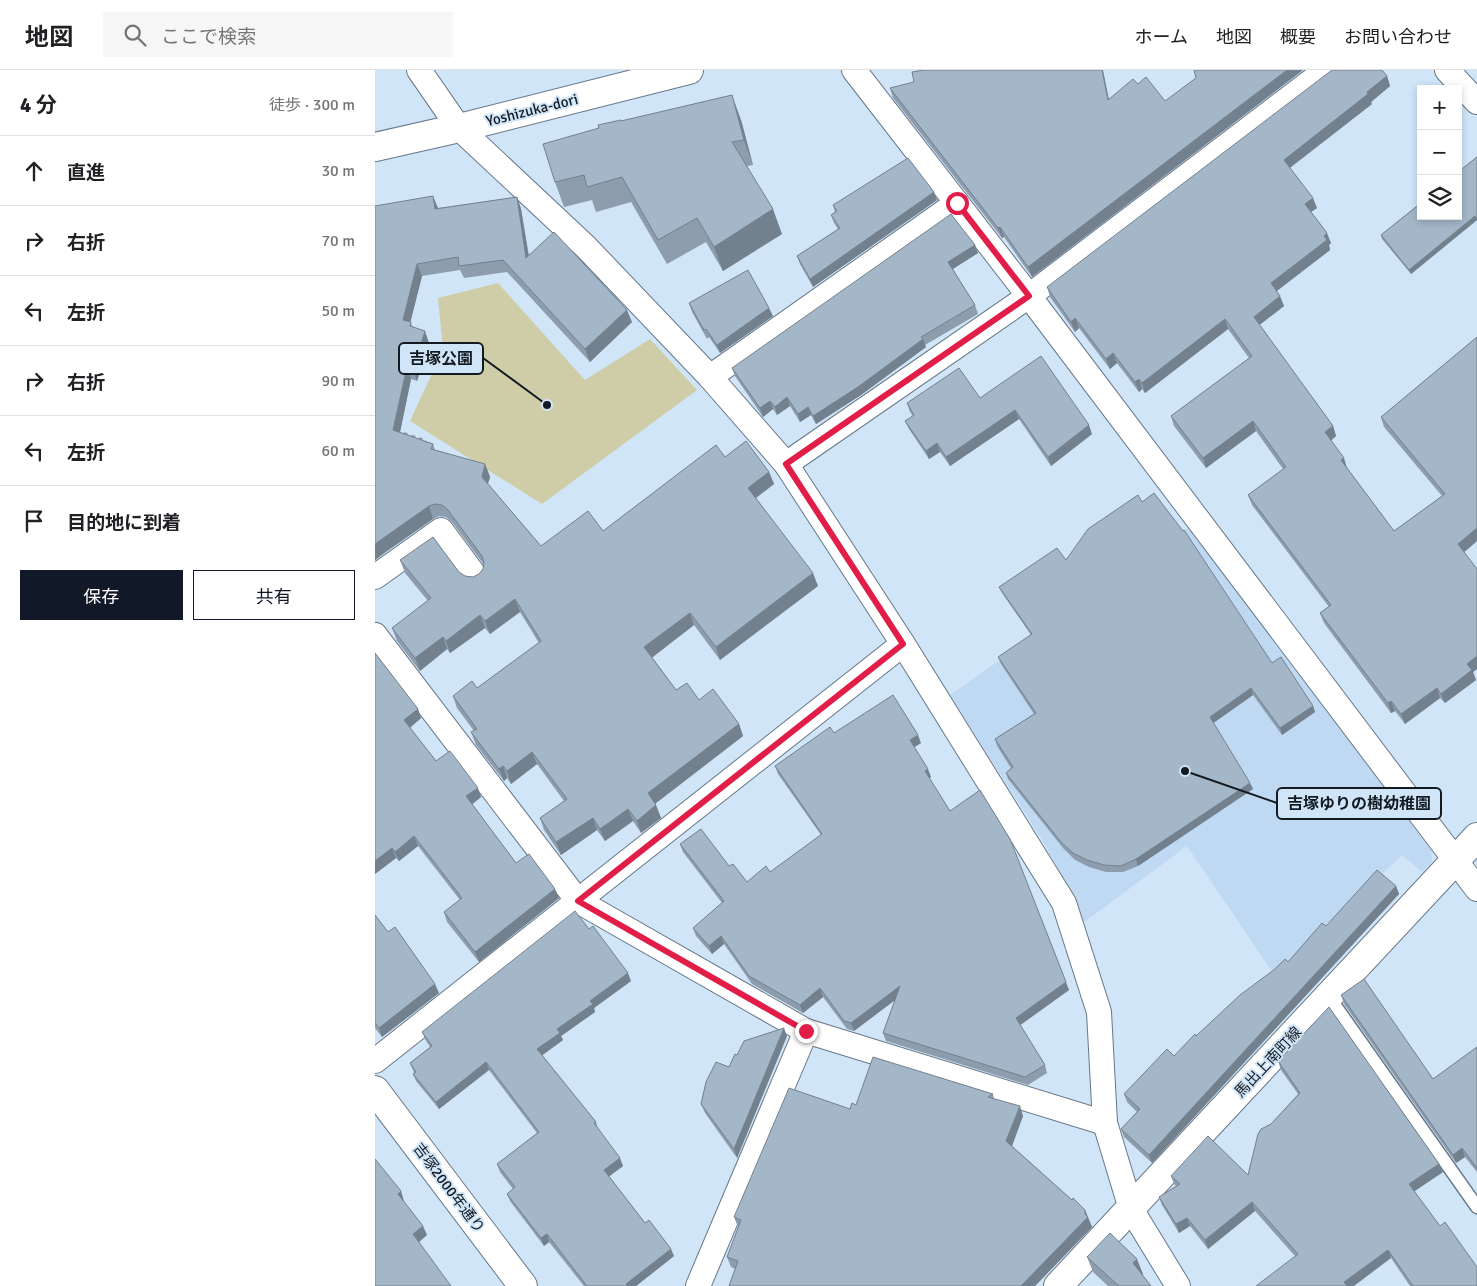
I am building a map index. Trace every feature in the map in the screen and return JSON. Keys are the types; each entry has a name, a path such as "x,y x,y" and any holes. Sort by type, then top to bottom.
{"main road":[{"name":"Yoshizuka-dori","path":"375,147 459,128 689,70"},
{"name":"馬出上南町線","path":"1058,1286 1477,838"},
{"name":"吉塚2000年通り","path":"375,1090 523,1286"}],"street":[{"path":"419,70 459,128 586,247 710,377 786,464 903,644 1064,903 1099,1012 1105,1123 1131,1209 1178,1286"},
{"path":"854,70 1029,296 1477,889"},
{"path":"786,464 1029,296 1326,70"},
{"path":"1447,70 1477,102"},
{"path":"710,377 957,203"},
{"path":"375,577 441,530 475,576"},
{"path":"375,635 578,901 806,1031 1105,1123"},
{"path":"375,1061 903,644"},
{"path":"698,1286 806,1031"}],"lane":[{"path":"1329,997 1477,1207"}],"path":[{"path":"391,430 424,440"}],"shaded area":[{"path":"1191,526 1431,851 1432,862 1422,872 1402,855 1275,976 1187,846 1083,923 1047,848 950,695"}],"green space":[{"path":"498,283 585,380 650,339 697,390 542,504 410,421 443,350 438,298"}],"building":[{"path":"924,70 1102,70 1108,100 1133,79 1138,84 1146,77 1165,101 1196,78 1194,70 1287,70 1028,267 1000,227 998,228 890,88 914,82 912,72"},
{"path":"1332,70 1382,70 1387,76 1367,92 1368,94 1284,160 1313,198 1305,204 1327,233 1324,236 1327,240 1271,283 1280,296 1254,317 1333,426 1325,432 1344,458 1341,460 1394,531 1445,494 1381,417 1477,337 1477,528 1458,544 1477,569 1477,656 1467,664 1472,670 1441,694 1437,688 1401,714 1391,701 1388,703 1320,613 1331,605 1248,495 1286,467 1253,421 1203,458 1171,416 1252,356 1225,319 1142,383 1139,379 1135,382 1113,353 1106,359 1075,318 1071,322 1047,287"},
{"path":"732,95 744,140 732,142 773,209 714,247 697,218 658,240 622,177 587,187 584,175 555,182 543,144 599,128 598,125"},
{"path":"1477,157 1477,218 1475,216 1409,270 1381,235 1417,206 1417,220 1462,220 1462,169"},
{"path":"908,158 934,192 810,279 797,256 840,228 831,215 837,211 833,205"},
{"path":"433,196 435,209 517,197 526,258 554,232 627,310 585,349 503,260 459,266 458,257 417,264 403,320 411,322 410,326 425,331 413,369 407,367 393,430 433,444 431,449 485,464 482,477 541,546 588,511 603,531 716,445 725,457 746,441 769,472 748,488 813,573 716,647 690,613 644,647 676,690 687,683 699,700 713,689 739,724 648,793 656,805 637,821 628,809 600,829 593,818 556,842 540,818 567,799 532,752 507,771 503,766 499,769 471,732 477,729 453,696 472,681 477,688 541,641 515,599 485,621 480,615 446,641 443,637 415,658 392,628 431,598 400,560 433,537 459,572 465,576 473,577 479,574 483,569 484,562 482,556 448,510 442,505 435,504 429,506 375,544 375,206"},
{"path":"951,214 975,245 948,262 975,305 921,337 923,339 858,387 813,416 808,407 798,414 787,397 775,407 770,401 760,408 732,368"},
{"path":"748,270 769,308 717,345 706,329 704,330 689,303"},
{"path":"1041,356 1089,425 1048,457 1015,410 946,457 937,443 926,451 905,421 914,415 907,403 959,368 980,398"},
{"path":"1154,493 1184,530 1272,663 1281,657 1313,706 1280,728 1251,688 1210,717 1250,783 1136,859 1121,866 1104,865 1073,853 1061,842 1006,773 1013,767 995,739 1036,713 998,657 1032,634 999,587 1057,548 1066,560 1088,529 1138,495 1142,502"},
{"path":"375,653 418,709 404,720 436,761 450,751 478,788 466,796 516,863 529,854 555,889 475,952 444,912 462,898 414,836 395,852 392,848 375,861"},
{"path":"893,695 918,735 910,740 928,769 925,771 950,811 980,790 1010,839 1066,982 1016,1018 1045,1065 1025,1077 883,1033 900,986 851,1023 844,1021 820,988 800,1005 749,976 721,936 709,946 693,928 724,901 680,844 701,829 729,866 733,864 747,882 766,866 770,872 822,834 775,766 830,727 834,733"},
{"path":"1377,870 1396,886 1149,1155 1121,1129 1140,1109 1124,1094 1167,1049 1174,1056 1195,1034 1196,1036 1240,995 1275,969 1285,959 1288,962 1322,923 1326,926"},
{"path":"575,911 589,929 593,926 628,973 590,1001 593,1004 557,1029 560,1033 537,1049 596,1122 594,1123 620,1158 604,1170 645,1223 649,1220 671,1249 626,1284 628,1286 587,1286 547,1234 541,1238 507,1194 515,1187 497,1164 539,1132 486,1062 436,1102 413,1074 416,1072 410,1063 432,1046 422,1032"},
{"path":"375,915 388,932 395,927 435,984 379,1028 375,1023"},
{"path":"1364,979 1433,1079 1477,1047 1477,1168 1462,1148 1453,1155 1341,995"},
{"path":"1329,1007 1439,1164 1409,1184 1440,1226 1445,1222 1477,1267 1477,1286 1413,1286 1388,1250 1344,1282 1347,1286 1256,1286 1298,1254 1252,1202 1205,1240 1187,1218 1176,1224 1159,1197 1180,1184 1171,1176 1208,1136 1248,1175 1258,1134 1261,1129 1271,1124 1300,1093 1278,1061"},
{"path":"784,1028 734,1149 701,1104 706,1082 716,1062 729,1067 744,1041"},
{"path":"873,1057 993,1094 988,1097 1020,1106 1006,1141 1072,1200 1073,1198 1085,1210 1085,1214 1088,1217 1021,1286 729,1286 738,1261 727,1257 741,1220 734,1217 789,1088 850,1109 852,1103 856,1105"},
{"path":"375,1159 401,1191 398,1194 423,1226 413,1234 451,1286 375,1286"},
{"path":"1110,1233 1137,1259 1133,1263 1151,1286 1119,1286 1087,1257"}],"place":[{"name":"吉塚公園","path":"547,405"},
{"name":"吉塚ゆりの樹幼稚園","path":"1185,771"}],"route":[{"path":"806,1031 578,901 903,644 786,464 1029,296 957,203"}]}
